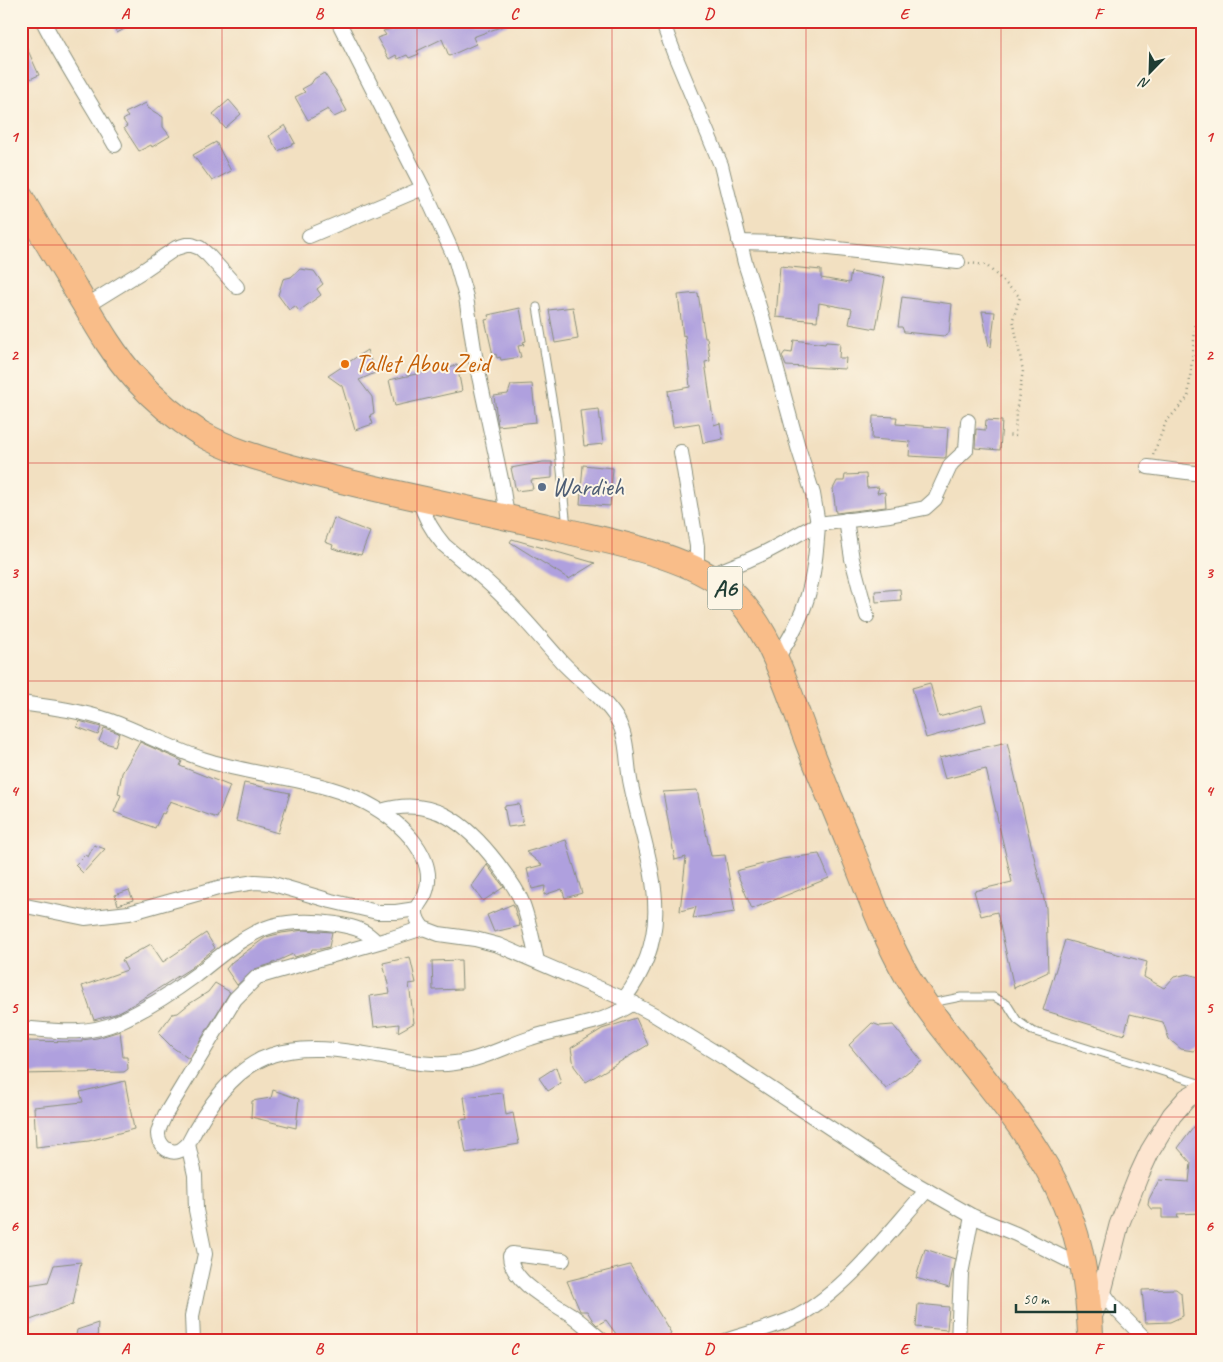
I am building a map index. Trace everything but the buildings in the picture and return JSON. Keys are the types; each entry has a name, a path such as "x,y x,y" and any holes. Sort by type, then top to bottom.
{"highway":[{"name":"A6","path":"21,198 86,306 132,376 157,400 200,432 220,443 259,458 361,486 507,516 656,554 704,573 730,591 747,608 775,661 887,937 905,972 924,1004 988,1083 1033,1144 1064,1203 1073,1226 1082,1267 1091,1331"}],"street":[{"path":"43,21 70,71 115,145"},
{"path":"338,21 423,188 452,251 462,281 507,516"},
{"path":"662,21 721,165 739,242 813,494 818,524 809,595 797,626 775,661"},
{"path":"309,236 423,188"},
{"path":"739,242 782,243 958,262"},
{"path":"86,306 150,267 176,248 186,245 200,248 237,287"},
{"path":"681,452 697,546 704,573 727,568 768,550 818,524 890,515 924,508 935,499 951,464 966,450 968,421"},
{"path":"1148,467 1202,474"},
{"path":"419,497 426,518 444,545 506,599 609,709 622,728 625,737 631,784 651,866 656,905 652,939 644,966 629,1001 618,1012 594,1022 532,1037 480,1057 455,1064 413,1063 345,1051 307,1050 271,1055 248,1068 224,1088 209,1107 188,1144 181,1150 174,1152 168,1150 161,1143 159,1131 165,1115 235,999 257,977 423,928 440,934 483,941 536,961 629,1001 684,1032 927,1190 972,1216 1024,1238 1082,1267"},
{"path":"846,520 852,559 867,616"},
{"path":"21,703 82,713 110,721 191,756 210,762 336,790 358,798 381,811 412,839 422,855 427,866 428,875 426,890 416,909 417,919 423,928"},
{"path":"381,811 401,807 417,807 431,810 452,819 468,830 489,853 516,890 526,914 536,961"},
{"path":"21,905 85,918 129,914 218,888 255,882 270,883 331,902 377,912 416,909"},
{"path":"21,1028 84,1032 117,1022 192,978 247,937 271,926 292,921 329,923 359,929 370,934 376,942"},
{"path":"1091,1331 1119,1225 1132,1190 1150,1151 1166,1124 1187,1098 1202,1089"},
{"path":"188,1144 195,1175 196,1210 205,1254 192,1316 193,1341"},
{"path":"725,1341 798,1316 824,1298 857,1268 927,1190"},
{"path":"958,1341 961,1274 972,1216"},
{"path":"563,1260 516,1254 510,1256 515,1272 527,1285 572,1315 604,1341"},
{"path":"1102,1291 1113,1306 1147,1341"}],"lane":[{"path":"538,307 556,423 568,531"},
{"path":"924,1004 961,997 994,997 1007,1004 1017,1020 1032,1031 1202,1084"}],"path":[{"path":"958,262 986,265 1020,297 1013,319 1023,371 1016,412 1015,436 1006,435"},
{"path":"1148,467 1166,422 1188,397 1202,265"}],"place":[{"name":"Tallet Abou Zeid","path":"345,364"},
{"name":"Wardieh","path":"542,487"}]}
